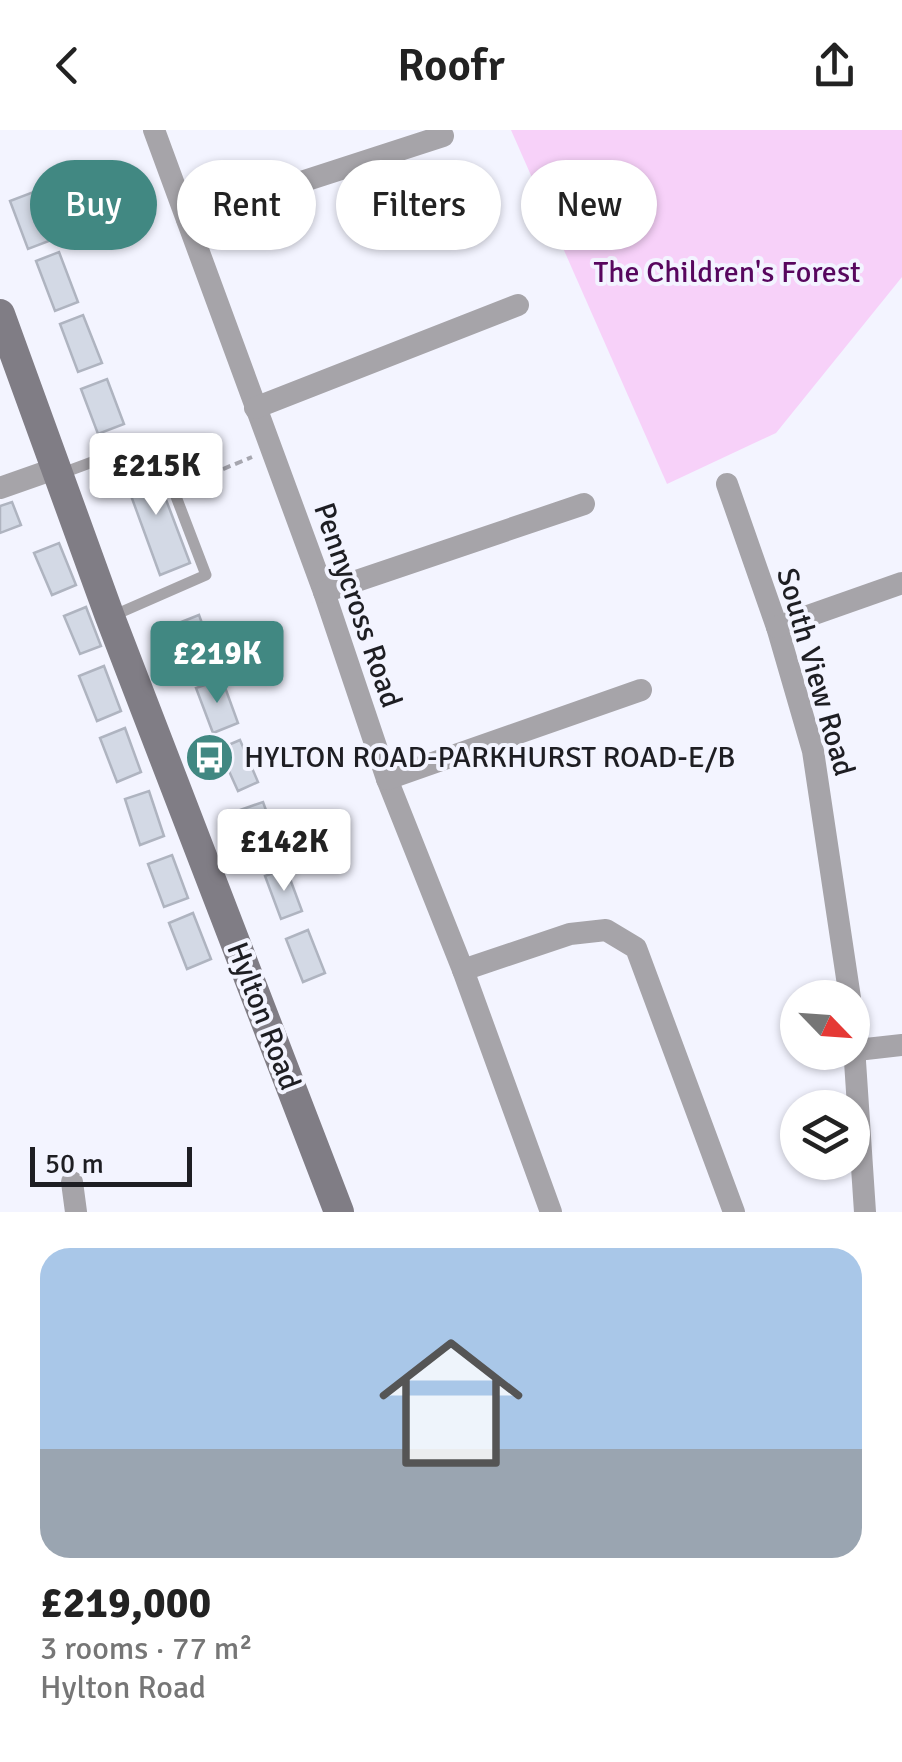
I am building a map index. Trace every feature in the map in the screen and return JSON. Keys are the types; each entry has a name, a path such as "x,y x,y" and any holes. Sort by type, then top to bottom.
{"street":[{"name":"Pennycross Road","path":"154,130 177,192"},
{"path":"316,177 443,136"},
{"name":"Pennycross Road","path":"198,250 324,592 387,780 463,970 550,1212"},
{"path":"255,408 518,305"},
{"name":"Hylton Road","path":"0,314 110,617 339,1212"},
{"path":"0,488 58,471"},
{"name":"South View Road","path":"727,484 777,627 813,752 847,980"},
{"path":"324,592 584,504"},
{"path":"777,627 902,583"},
{"path":"387,780 641,690"},
{"path":"463,970 570,934 606,930 636,948 734,1212"},
{"path":"870,1049 902,1046"},
{"path":"858,1070 865,1212"},
{"path":"72,1182 76,1212"}],"lane":[{"path":"58,471 154,440 206,575 110,617"}],"path":[{"path":"174,490 270,449"}],"green space":[{"name":"The Children's Forest","path":"511,130 902,130 902,277 776,433 667,484 564,250 657,250 657,160 524,160"}],"building":[{"path":"30,193 30,248 28,249 10,201"},
{"path":"59,252 78,302 55,311 36,261"},
{"path":"83,315 102,363 78,372 60,324"},
{"path":"107,379 124,424 98,434 81,389"},
{"path":"151,460 190,563 160,575 122,471"},
{"path":"12,502 21,525 0,533 0,506"},
{"path":"59,543 76,585 52,595 34,553"},
{"path":"86,607 101,646 80,654 64,616"},
{"path":"199,615 215,659 187,669 171,626"},
{"path":"104,666 121,711 97,721 79,676"},
{"path":"222,679 238,723 213,733 196,688"},
{"path":"125,728 141,772 117,782 100,738"},
{"path":"240,740 258,782 238,791 219,749"},
{"path":"149,791 164,836 140,845 125,799"},
{"path":"263,802 279,846 256,854 240,810"},
{"path":"172,855 188,898 164,907 148,864"},
{"path":"286,868 302,911 281,919 265,876"},
{"path":"193,913 211,959 187,969 169,923"},
{"path":"308,930 325,973 303,982 286,939"}],"place":[{"name":"HYLTON ROAD-PARKHURST ROAD-E/B","path":"209,757"}]}
